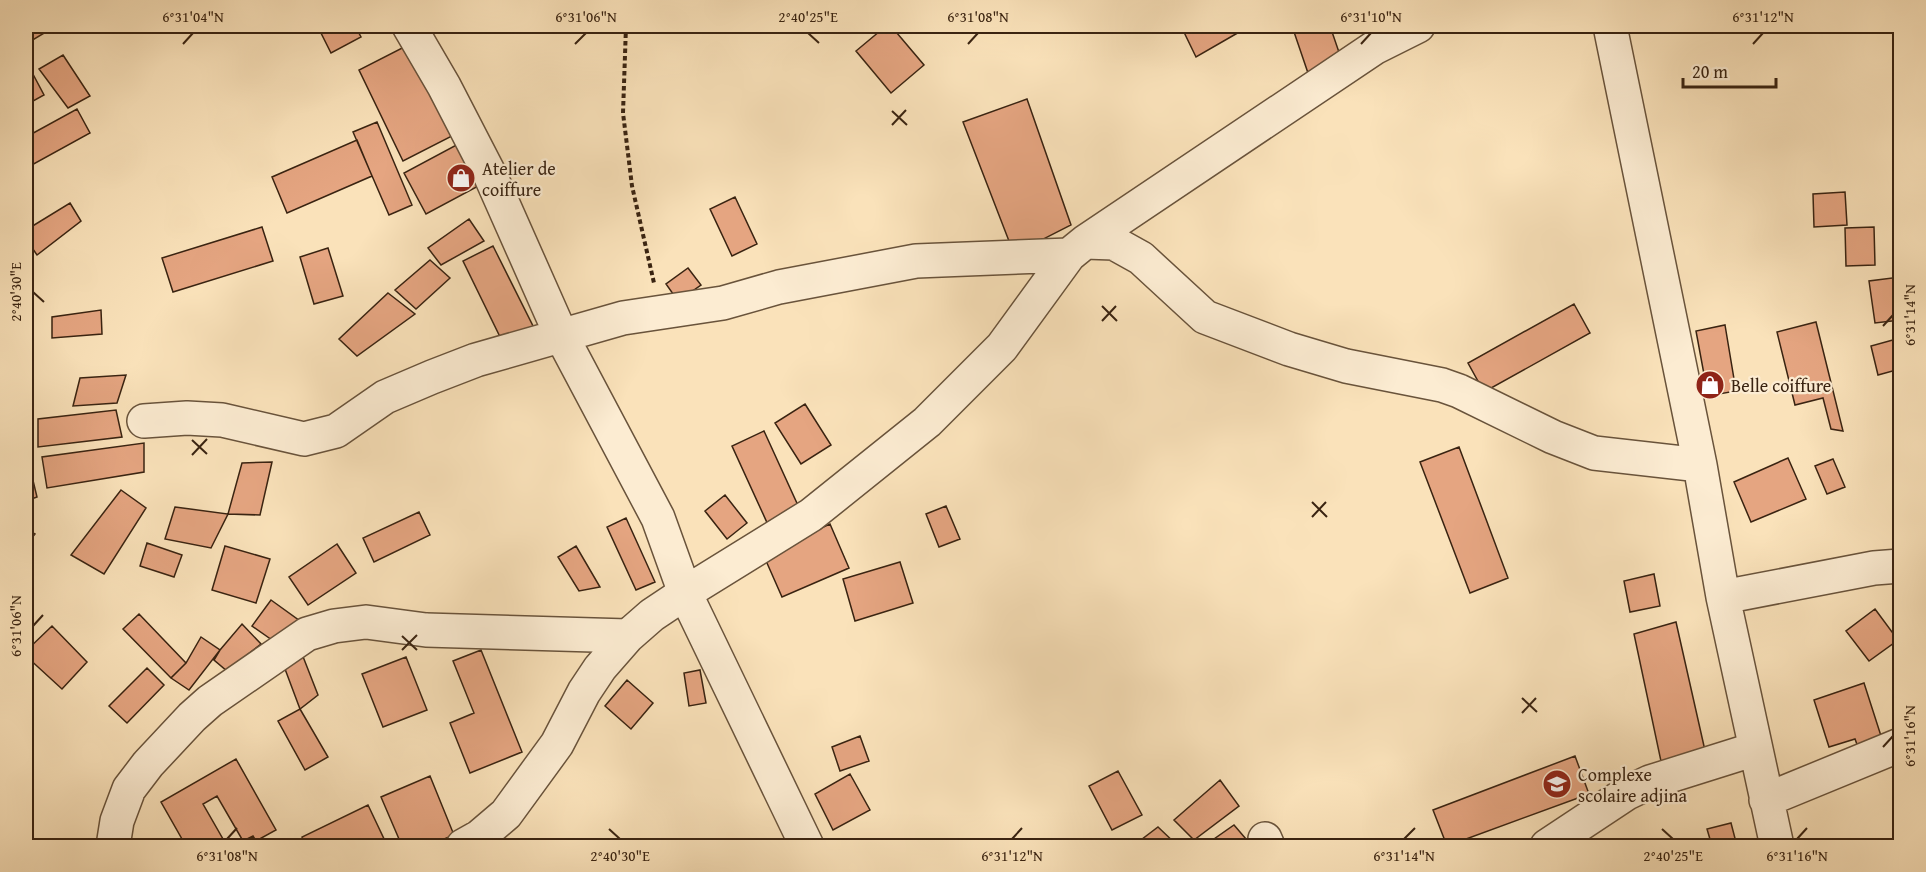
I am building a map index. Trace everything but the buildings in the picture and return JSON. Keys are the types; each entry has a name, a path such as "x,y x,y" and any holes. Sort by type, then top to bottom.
{"street":[{"path":"409,26 444,86 491,177 561,335 658,518 685,593 807,846"},
{"path":"463,846 478,837 513,806 557,744 584,692 600,668 628,636 652,615 685,593 811,515 927,422 1002,347 1077,249 1369,37 1418,26"},
{"path":"1610,26 1700,465 1724,597 1777,846"},
{"path":"144,421 187,418 222,420 304,439 336,431 385,397 432,376 476,360 623,318 723,303 779,287 916,261 1077,249 1114,243 1141,258 1205,316 1290,349 1346,366 1442,385 1553,437 1594,453 1700,465"},
{"path":"1724,597 1874,568 1900,566"},
{"path":"113,846 117,821 129,789 148,764 210,701 307,634 334,626 366,622 426,630 628,636"},
{"path":"1766,800 1900,745"},
{"path":"1548,846 1627,793 1650,782 1755,749"}],"path":[{"path":"626,26 623,113 630,176 661,312"}],"place":[{"name":"Atelier de coiffure","path":"461,178"},
{"name":"Belle coiffure","path":"1710,385"},
{"name":"Complexe scolaire adjina","path":"1557,784"}]}
